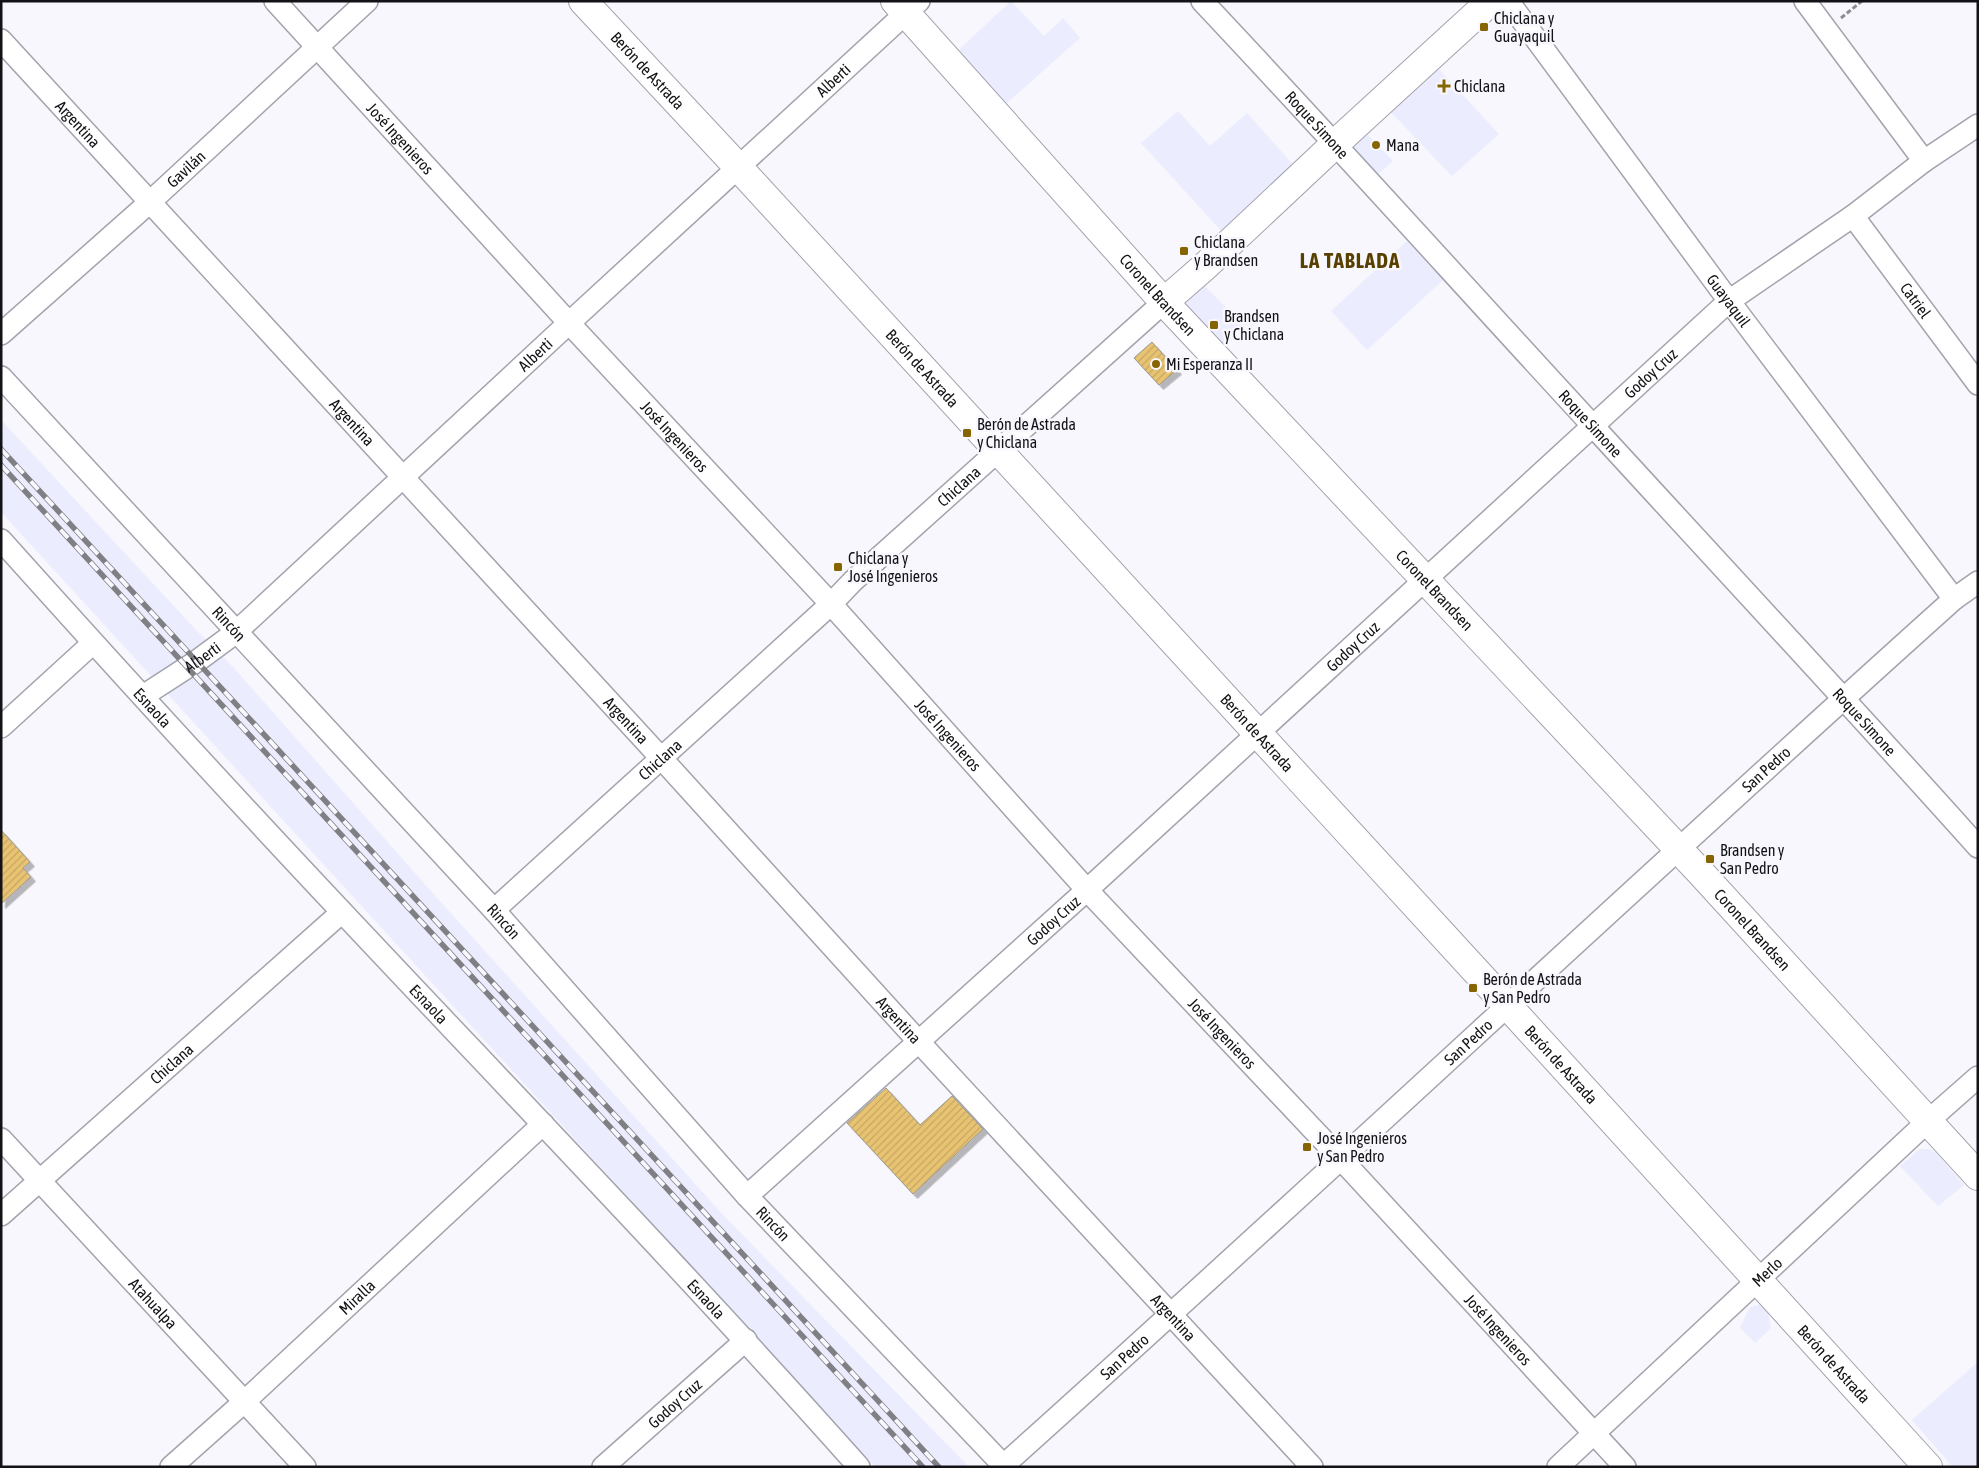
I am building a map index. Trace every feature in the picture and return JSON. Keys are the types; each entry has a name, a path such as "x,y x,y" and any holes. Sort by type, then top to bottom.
{"street":[{"name":"José Ingenieros","path":"275,1 569,323 831,604 1087,890 1341,1159 1625,1467"},
{"name":"Gavilán","path":"1,334 150,202 367,1"},
{"name":"Berón de Astrada","path":"583,1 738,167 1508,1006 1928,1467"},
{"name":"Roque Simone","path":"1202,1 1336,143 1978,847"},
{"name":"Chiclana","path":"494,910 831,604 853,580 1204,268 1336,143 1491,1"},
{"name":"Guayaquil","path":"1508,1 1729,301 1954,599"},
{"path":"1805,1 1924,161"},
{"name":"Alberti","path":"143,696 197,661 235,633 402,476 738,167 907,5"},
{"name":"Coronel Brandsen","path":"907,5 1164,302 1677,849 1978,1176"},
{"name":"Argentina","path":"1,40 662,759 919,1042 1312,1467"},
{"name":"Godoy Cruz","path":"747,1196 1087,890 1729,301 1853,216 1924,161 1978,125"},
{"name":"Catriel","path":"1853,216 1978,384"},
{"name":"Rincón","path":"1,377 235,633 494,910 747,1196 1004,1466"},
{"name":"Esnaola","path":"1,540 342,912 746,1340 859,1467"},
{"name":"San Pedro","path":"1004,1466 1508,1006 1677,849 1954,599 1978,582"},
{"path":"1,727 94,643"},
{"name":"Chiclana","path":"1,1216 342,912"},
{"name":"Merlo","path":"1558,1467 1928,1121 1978,1077"},
{"name":"Miralla","path":"171,1467 244,1402 543,1124"},
{"name":"Atahualpa","path":"1,1140 304,1467"},
{"name":"Godoy Cruz","path":"604,1467 746,1340"}],"path":[{"path":"1839,20 1862,1"}],"shaded area":[{"path":"1011,1 1044,36 1063,18 1080,38 999,110 951,57"},
{"path":"1435,65 1499,134 1452,176 1387,108"},
{"path":"1178,111 1210,146 1247,113 1296,168 1224,234 1141,143"},
{"path":"1363,130 1393,161 1375,177 1351,148"},
{"path":"1407,241 1443,280 1367,350 1331,311"},
{"path":"1199,280 1244,326 1219,348 1183,308 1182,298"},
{"path":"1,420 198,632 234,668 437,898 725,1217 969,1467 875,1467 1,512"},
{"path":"1920,1149 1930,1149 1936,1153 1964,1185 1938,1206 1900,1166"},
{"path":"1758,1305 1767,1307 1771,1328 1755,1343 1740,1328 1750,1307"},
{"path":"1978,1362 1978,1467 1953,1467 1912,1420"}],"building":[{"name":"Mi Esperanza II","path":"1152,342 1177,370 1159,385 1134,358"},
{"path":"1,830 30,862 23,868 31,877 1,904"},
{"path":"886,1088 920,1125 952,1096 983,1129 913,1194 847,1123"}],"railway":[{"path":"1,449 939,1467"},
{"path":"1,465 923,1467"}],"place":[{"name":"Chiclana y Guayaquil","path":"1484,27"},
{"name":"Chiclana","path":"1444,86"},
{"name":"Mana","path":"1376,145"},
{"name":"Chiclana y Brandsen","path":"1184,251"},
{"name":"Brandsen y Chiclana","path":"1214,325"},
{"name":"Mi Esperanza II","path":"1156,364"},
{"name":"Berón de Astrada y Chiclana","path":"967,433"},
{"name":"Chiclana y José Ingenieros","path":"838,567"},
{"name":"Brandsen y San Pedro","path":"1710,859"},
{"name":"Berón de Astrada y San Pedro","path":"1473,988"},
{"name":"José Ingenieros y San Pedro","path":"1307,1147"}],"district":[{"name":"LA TABLADA","path":"1350,260"}]}
